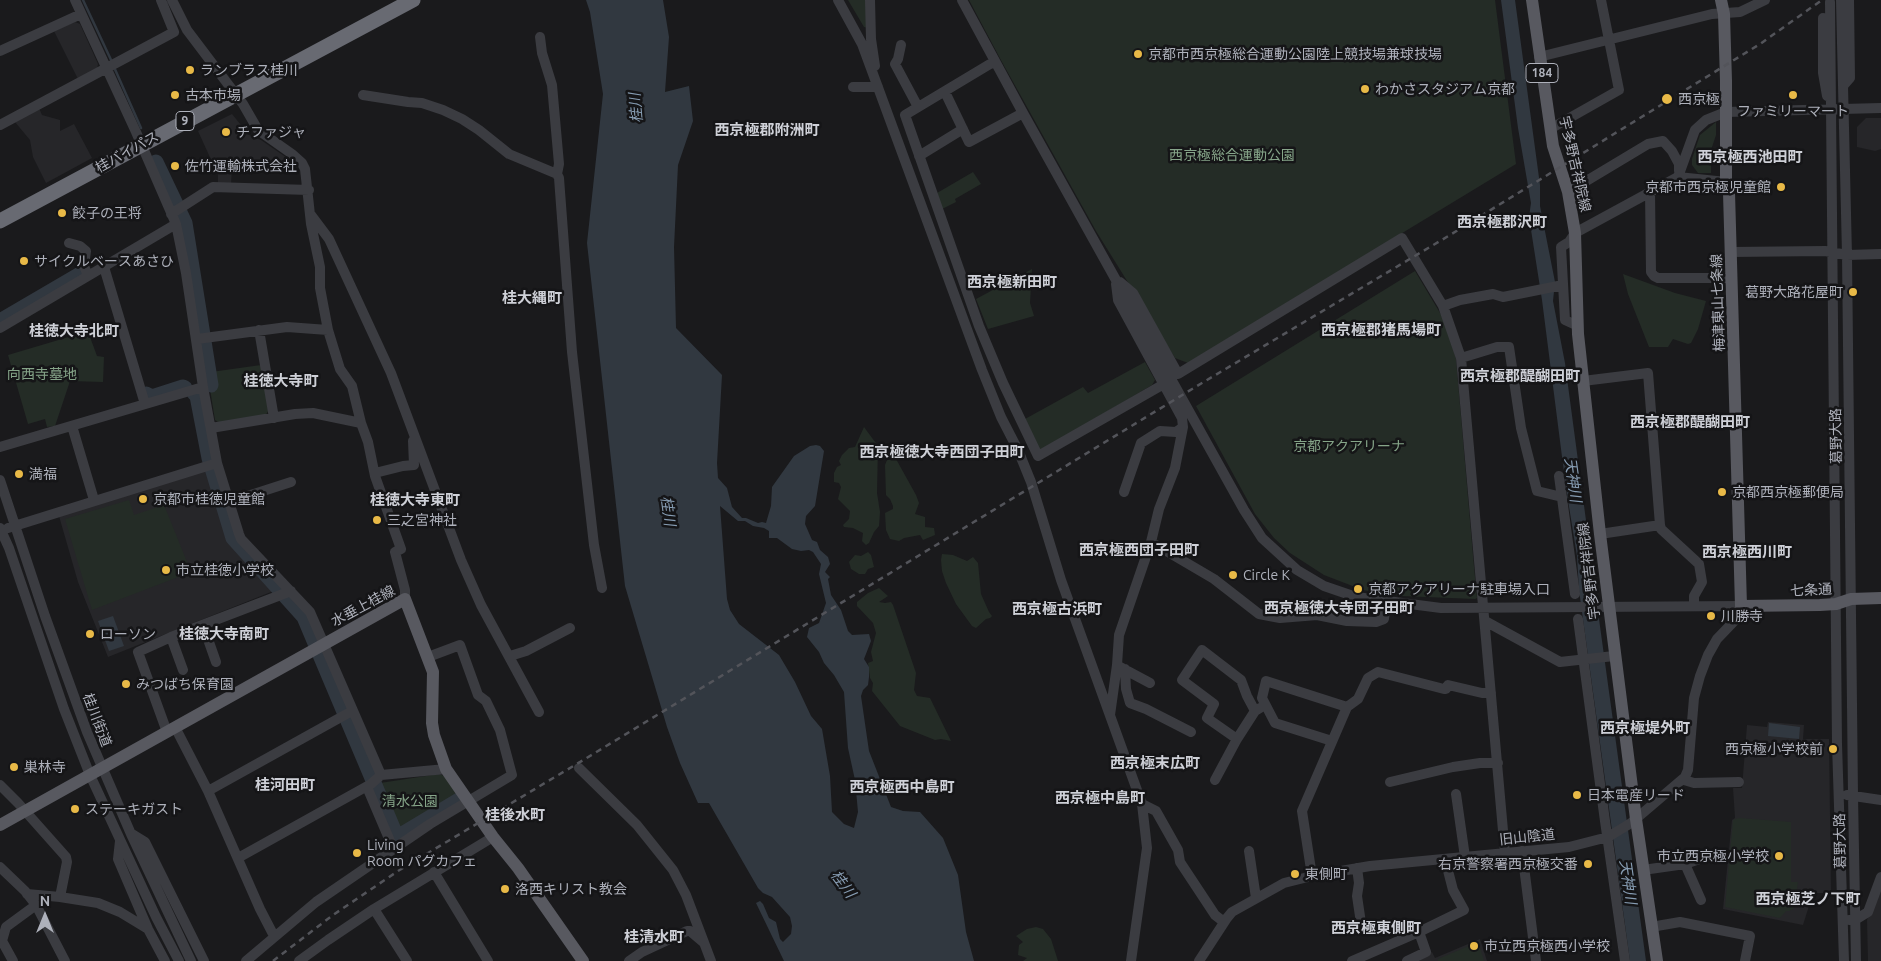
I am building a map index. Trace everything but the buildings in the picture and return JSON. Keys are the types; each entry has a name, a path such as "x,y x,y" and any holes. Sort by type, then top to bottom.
{"highway":[{"name":"桂バイパス","path":"0,221 414,0"}],"main road":[{"name":"宇多野吉祥院線","path":"1532,0 1550,129 1568,192 1575,232 1578,326 1600,534 1610,656 1633,821 1643,870 1657,961"},
{"name":"梅津東山七条線","path":"1721,0 1724,14 1726,182 1729,193 1741,606"},
{"name":"七条通","path":"1741,606 1836,604 1851,599 1881,598"},
{"name":"水垂上桂線","path":"0,825 405,599 433,672 432,723 434,735 446,769 583,961"}],"street":[{"path":"75,0 176,214 202,339 203,387 211,428 213,464 242,539 286,593 310,612 319,647 374,781 393,848"},
{"path":"0,124 174,32 161,0"},
{"path":"172,0 187,30 236,95 258,130 292,154 302,163 305,169 309,190 311,224 320,267 320,288 328,330 340,369 352,386 375,473 401,549 395,552 405,590 405,599"},
{"path":"838,0 862,44 982,370 1031,482 1061,580 1142,804 1147,848 1131,961"},
{"path":"870,0 871,39 878,87"},
{"path":"962,0 1114,277 1244,510 1262,538 1297,570 1324,586 1356,597 1386,602 1441,608 1741,606 1741,614 1717,639 1708,655 1698,682 1693,707 1688,770 1684,780 1694,782 1739,782"},
{"path":"1550,129 1619,90 1601,0"},
{"name":"葛野大路","path":"1841,0 1847,254 1856,961"},
{"path":"1843,86 1850,78 1850,0"},
{"path":"1539,57 1712,14 1740,12 1760,1"},
{"name":"葛野大路","path":"1830,2 1836,604 1844,961"},
{"path":"0,51 81,14"},
{"path":"1822,18 1824,86 1831,109"},
{"path":"540,37 542,53 552,85 559,164 557,174 559,178 573,361 594,545 602,588"},
{"path":"901,44 898,60 895,64 918,107"},
{"path":"995,61 905,114 979,326 1003,383 1038,456 1164,384"},
{"path":"853,87 878,87"},
{"path":"945,92 969,142 1023,113"},
{"path":"363,95 422,103 443,110 479,130 509,154 557,174"},
{"path":"1678,177 1695,130 1706,120 1726,112 1881,108"},
{"path":"919,156 963,129"},
{"path":"1568,192 1648,144 1663,141 1670,148 1679,164 1678,177"},
{"path":"1578,326 1565,320 1560,286 1561,247 1569,242 1575,232 1678,177 1726,182"},
{"path":"0,328 104,267 213,187 309,190"},
{"path":"1650,192 1651,272 1654,276 1658,278 1731,278"},
{"path":"311,215 329,238 391,373 460,560 481,605 539,712"},
{"path":"1114,277 1133,294 1178,374 1402,238 1443,306 1460,358 1492,692 1505,853"},
{"path":"69,243 80,246 86,251 84,266 88,276"},
{"path":"1731,252 1881,254"},
{"path":"104,267 145,404"},
{"path":"1114,277 1118,300 1182,418 1183,427 1175,468 1159,509 1151,542 1119,635 1121,667 1130,702 1191,732"},
{"path":"1443,306 1460,300 1493,294 1503,297 1560,286"},
{"path":"202,339 287,327 328,330"},
{"path":"259,330 274,418"},
{"path":"1460,358 1497,347 1509,346 1521,428 1537,491 1562,497"},
{"path":"1584,382 1648,373 1660,525 1661,529 1700,564 1702,582 1694,596 1694,606"},
{"path":"0,447 203,387"},
{"path":"211,428 294,414 313,413 361,423"},
{"path":"1834,417 1849,418"},
{"path":"72,426 94,500"},
{"path":"1124,492 1141,443 1160,431 1176,432 1183,427"},
{"path":"375,473 414,465 414,437"},
{"path":"0,529 213,464"},
{"path":"1559,476 1575,594"},
{"name":"桂川街道","path":"0,480 72,693 131,834 191,961"},
{"path":"229,502 292,482"},
{"path":"1600,534 1660,525"},
{"name":"桂川街道","path":"0,529 9,548 64,708 90,775 178,961"},
{"path":"1151,542 1214,578 1259,614 1280,618 1317,615 1347,621 1376,622 1384,619 1386,602"},
{"path":"274,936 208,791 171,730 138,652 286,593"},
{"path":"1578,619 1585,660 1604,821 1609,837 1625,961"},
{"path":"1485,621 1560,662 1610,656"},
{"path":"203,625 216,662"},
{"path":"510,656 526,651 570,628"},
{"path":"171,638 183,670"},
{"path":"246,961 316,902 393,848 512,775 500,730 486,701 478,695 460,645 428,657"},
{"path":"1237,739 1207,718 1214,704 1182,680 1202,650 1241,680 1246,696 1255,711"},
{"path":"1110,716 1121,667"},
{"path":"1121,667 1150,682"},
{"path":"1312,876 1302,811 1348,707 1358,699 1368,678 1378,672 1444,689 1448,685 1482,693 1492,692"},
{"path":"1332,741 1275,723 1262,698 1266,681 1348,707"},
{"path":"1215,780 1237,739 1255,711 1266,705"},
{"path":"208,791 347,714"},
{"path":"1390,782 1453,767 1480,763 1498,763"},
{"path":"579,768 637,825 673,870 686,895 710,961"},
{"path":"238,858 374,781 446,769"},
{"name":"旧山陰道","path":"1198,961 1232,912 1284,883 1357,868 1569,847 1609,837 1633,821 1684,780"},
{"path":"0,785 25,810 66,858 67,862 60,897"},
{"path":"1456,794 1465,857"},
{"path":"1839,796 1853,795 1881,800"},
{"path":"1142,804 1156,811 1178,850 1180,862 1215,915 1224,922"},
{"path":"131,834 145,842 204,961"},
{"path":"299,961 374,909 493,837"},
{"path":"120,840 118,859 148,929 165,961"},
{"path":"1249,851 1256,898"},
{"path":"1522,852 1536,961"},
{"path":"1643,870 1685,864 1714,854"},
{"path":"1352,961 1464,910 1453,890 1445,859"},
{"path":"1685,864 1701,900"},
{"path":"0,867 36,905 65,961"},
{"path":"1357,868 1359,883 1357,896 1361,923"},
{"path":"434,872 488,961"},
{"path":"1843,920 1855,920 1868,912 1881,877"},
{"path":"27,894 98,903 120,912 148,929"},
{"path":"13,961 1,942 6,926 36,905"},
{"path":"374,909 407,961"},
{"path":"1652,927 1680,922 1750,936 1745,961"},
{"path":"629,961 642,952 687,930 704,943"},
{"path":"1407,961 1426,952 1419,932"}],"shaded area":[{"path":"75,22 80,24 98,64 97,70 79,81 54,31"},
{"path":"39,108 42,115 60,120 60,131 74,124 92,158 46,183 33,157 30,140 15,122"},
{"path":"232,114 249,135 261,140 290,160 297,168 232,165 231,185 218,184 218,175 198,131"},
{"path":"1866,118 1881,118 1881,149 1875,151 1857,147 1857,127"},
{"name":"市立桂徳小学校","path":"207,470 230,540 276,590 108,657 78,582 59,516"},
{"name":"市立西京極小学校","path":"1768,722 1804,725 1803,739 1829,739 1831,893 1813,893 1803,925 1723,909 1732,820 1735,818 1733,788 1742,788 1747,725 1767,727"},
{"path":"1881,885 1881,961 1868,961 1867,920"},
{"name":"市立西京極西小学校","path":"1480,939 1487,961 1414,961 1432,952 1435,958"}],"green space":[{"path":"848,0 867,0 868,28 864,27"},
{"name":"西京極総合運動公園","path":"969,0 1495,0 1516,164 1188,363 1175,358 1096,231"},
{"path":"1716,122 1716,135 1711,150 1711,173 1698,173 1692,165 1692,159 1700,135"},
{"path":"973,172 981,184 955,199 956,202 942,209 937,193"},
{"path":"1032,269 1030,303 1034,316 988,329 976,299"},
{"name":"京都アクアリーナ","path":"1415,271 1443,318 1451,338 1456,359 1477,598 1475,599 1402,596 1363,590 1324,575 1290,553 1274,538 1255,514 1196,406"},
{"path":"1623,274 1675,293 1706,301 1698,329 1691,343 1688,344 1673,339 1668,347 1649,347 1628,294"},
{"name":"向西寺墓地","path":"72,336 90,337 97,356 104,357 103,382 70,381 55,426 47,427 45,419 28,424 8,355"},
{"path":"1145,362 1155,380 1152,385 1044,449 1039,449 1025,419 1083,387 1088,393"},
{"path":"261,365 269,410 265,416 220,423 215,420 210,389 213,385 211,372"},
{"path":"864,427 878,446 877,493 880,512 879,526 866,545 862,541 863,533 853,528 844,527 843,525 849,519 850,511 838,499 841,487 839,483 834,482 834,473 837,467 841,465 839,461 842,455 849,448 855,447"},
{"path":"896,459 919,503 915,514 925,517 925,527 934,528 935,535 923,540 920,535 904,538 899,541 890,539 886,530 885,513 893,509 893,506 886,495 885,465 887,460"},
{"path":"129,500 134,515 164,505 187,562 181,576 92,610 65,519"},
{"path":"868,552 871,555 874,567 868,569 865,574 859,574 851,569 849,562 855,555 861,556"},
{"path":"942,554 953,555 967,561 973,557 978,563 981,594 992,616 976,628 972,626 956,604 946,583 942,571"},
{"path":"879,588 888,596 879,602 891,602 893,605 916,673 914,690 917,696 930,698 951,741 935,740 900,726 872,691 873,683 870,678 868,663 873,661 871,652 876,633 873,623 857,606 857,602 868,593"},
{"name":"清水公園","path":"439,774 447,777 459,796 398,833 378,786 380,783"},
{"path":"1739,818 1791,822 1791,882 1798,882 1794,908 1786,911 1780,918 1725,907 1733,820"},
{"path":"1036,927 1043,929 1051,939 1058,961 1023,961 1027,958 1018,955 1019,945 1023,942 1016,936 1027,929"},
{"name":"市立西京極西小学校","path":"1478,942 1484,961 1438,961 1438,959"}],"water":[{"name":"桂川","path":"586,0 663,0 669,37 665,92 689,86 693,121 678,165 674,247 676,328 722,375 717,463 718,478 727,488 732,507 742,518 758,523 766,523 771,506 772,487 794,456 810,446 816,445 820,446 824,451 815,506 806,516 805,524 812,540 817,542 820,550 828,557 830,564 825,572 830,577 828,579 831,595 841,610 848,631 852,635 869,634 871,641 864,659 869,667 868,685 863,690 861,696 869,751 891,807 903,811 920,812 943,838 958,875 966,932 974,961 784,961 756,903 760,901 769,918 776,922 780,939 783,942 791,934 790,917 772,897 763,893 758,888 709,803 698,803 680,763 667,727 625,586 587,243 603,94 590,12","holes":["720,506 738,521 745,521 753,526 764,528 769,531 769,538 777,538 792,549 813,552 821,564 819,574 826,603 819,623 809,628 807,637 819,652 824,663 844,692 848,748 855,780 858,812 854,828 844,824 832,812 830,776 822,729 811,716 795,682 779,655 739,624 730,610 727,599"]},
{"name":"天神川","path":"1501,0 1515,0 1540,185 1540,206 1555,282 1553,301 1565,363 1591,558 1588,568 1599,619 1646,961 1630,961 1579,590 1577,556 1529,217 1531,203 1518,128"},
{"path":"113,616 124,646 109,651 98,621"},
{"path":"1769,723 1800,727 1799,739 1768,736"}],"waterway":[{"path":"83,0 112,62"},
{"path":"114,67 141,128"},
{"path":"156,162 185,223 211,385"},
{"path":"0,321 82,273"},
{"path":"146,394 152,397 185,388"},
{"path":"194,393 197,396 209,458 233,538 304,617 396,835 399,836 459,800"}],"railway":[{"path":"273,961 333,915 398,871 1202,383 1450,235 1760,44 1822,0"}],"place":[{"name":"京都市西京極総合運動公園陸上競技場兼球技場","path":"1138,54"},
{"name":"ランブラス桂川","path":"190,70"},
{"name":"わかさスタジアム京都","path":"1365,89"},
{"name":"古本市場","path":"175,95"},
{"name":"ファミリーマート","path":"1793,95"},
{"name":"西京極","path":"1667,99"},
{"name":"チファジャ","path":"226,132"},
{"name":"佐竹運輸株式会社","path":"175,166"},
{"name":"京都市西京極児童館","path":"1781,187"},
{"name":"餃子の王将","path":"62,213"},
{"name":"サイクルベースあさひ","path":"24,261"},
{"name":"葛野大路花屋町","path":"1853,292"},
{"name":"満福","path":"19,474"},
{"name":"京都西京極郵便局","path":"1722,492"},
{"name":"京都市桂徳児童館","path":"143,499"},
{"name":"三之宮神社","path":"377,520"},
{"name":"市立桂徳小学校","path":"166,570"},
{"name":"Circle K","path":"1233,575"},
{"name":"京都アクアリーナ駐車場入口","path":"1358,589"},
{"name":"川勝寺","path":"1711,616"},
{"name":"ローソン","path":"90,634"},
{"name":"みつばち保育園","path":"126,684"},
{"name":"西京極小学校前","path":"1833,749"},
{"name":"巣林寺","path":"14,767"},
{"name":"日本電産リード","path":"1577,795"},
{"name":"ステーキガスト","path":"75,809"},
{"name":"Living Room パグカフェ","path":"357,853"},
{"name":"市立西京極小学校","path":"1779,856"},
{"name":"右京警察署西京極交番","path":"1588,864"},
{"name":"東側町","path":"1295,874"},
{"name":"洛西キリスト教会","path":"505,889"},
{"name":"市立西京極西小学校","path":"1474,946"}],"district":[{"name":"西京極郡附洲町","path":"767,130"},
{"name":"西京極西池田町","path":"1750,157"},
{"name":"西京極郡沢町","path":"1502,222"},
{"name":"西京極新田町","path":"1012,282"},
{"name":"桂大縄町","path":"532,298"},
{"name":"西京極郡猪馬場町","path":"1381,330"},
{"name":"桂徳大寺北町","path":"74,331"},
{"name":"西京極郡醍醐田町","path":"1520,376"},
{"name":"桂徳大寺町","path":"281,381"},
{"name":"西京極郡醍醐田町","path":"1690,422"},
{"name":"西京極徳大寺西団子田町","path":"942,452"},
{"name":"桂徳大寺東町","path":"415,500"},
{"name":"西京極西団子田町","path":"1139,550"},
{"name":"西京極西川町","path":"1747,552"},
{"name":"西京極徳大寺団子田町","path":"1339,608"},
{"name":"西京極古浜町","path":"1057,609"},
{"name":"桂徳大寺南町","path":"224,634"},
{"name":"西京極堤外町","path":"1645,728"},
{"name":"西京極末広町","path":"1155,763"},
{"name":"桂河田町","path":"285,785"},
{"name":"西京極西中島町","path":"902,787"},
{"name":"西京極中島町","path":"1100,798"},
{"name":"桂後水町","path":"515,815"},
{"name":"西京極芝ノ下町","path":"1808,899"},
{"name":"西京極東側町","path":"1376,928"},
{"name":"桂清水町","path":"654,937"}]}
